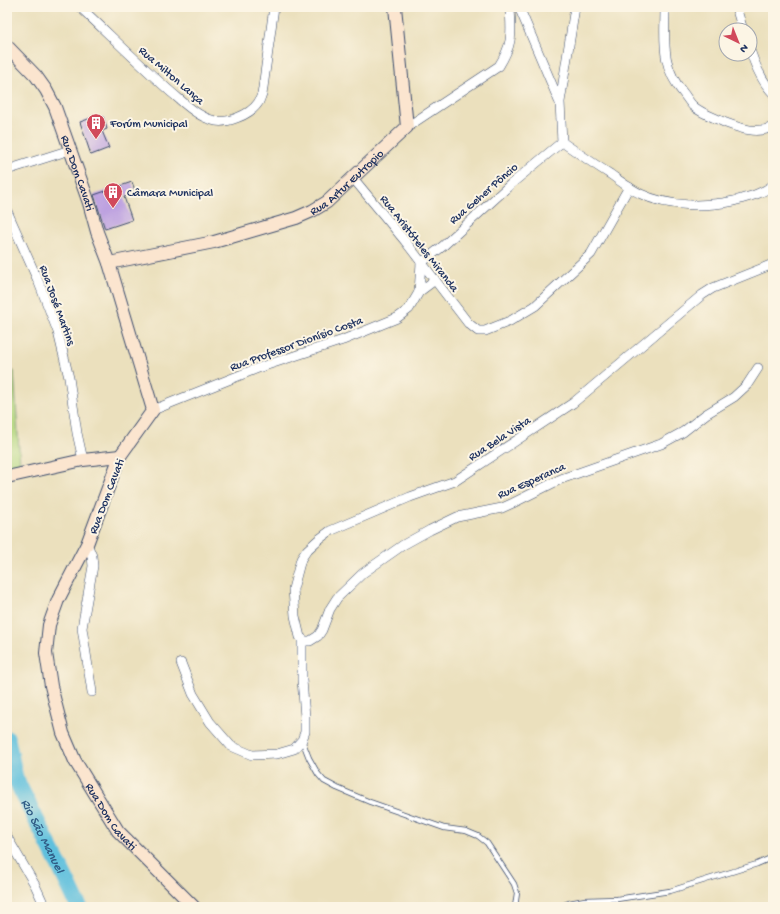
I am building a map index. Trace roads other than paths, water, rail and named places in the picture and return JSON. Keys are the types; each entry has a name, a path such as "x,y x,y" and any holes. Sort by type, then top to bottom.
{"main road":[{"path":"395,7 407,127"},
{"name":"Rua Dom Cavati","path":"7,46 36,76 46,90 55,107 109,263 153,410 120,456 87,544 58,600 49,626 46,653 52,686 63,733 75,761 118,831 194,907"},
{"name":"Rua Artur Eutropio","path":"109,263 214,242 296,218 327,202 407,127"},
{"path":"7,477 83,460 120,456"}],"street":[{"name":"Rua Milton Lança","path":"80,7 160,82 203,117 213,121 225,121 238,118 258,104 262,95 274,7"},
{"name":"Rua Artur Eutropio","path":"407,127 499,66 507,53 511,39 510,7"},
{"path":"519,7 560,102"},
{"path":"575,7 560,102 562,142 629,187 642,194 661,201 700,204 726,202 753,196 773,185"},
{"path":"665,7 665,57 674,83 694,107 743,129 765,131 773,127"},
{"path":"736,7 741,22"},
{"path":"754,62 768,88 773,93"},
{"name":"Rua Geher Pôncio","path":"421,263 443,246 511,184 562,142"},
{"path":"7,170 70,150"},
{"name":"Rua Aristóteles Miranda","path":"353,178 405,241 468,323 478,331 485,331 510,321 535,306 591,254 629,187"},
{"name":"Rua José Martins","path":"7,211 39,283 58,332 69,378 77,433 83,460"},
{"path":"419,292 421,263"},
{"name":"Rua Bela Vista","path":"302,740 305,732 302,680 306,640 298,634 293,589 301,558 307,550 330,531 410,497 455,481 573,403 702,295 713,288 773,264"},
{"name":"Rua Professor Dionísio Costa","path":"153,410 258,368 343,340 392,321 409,309 419,292 435,280"},
{"name":"Rua Esperanca","path":"306,640 318,636 322,630 330,609 337,598 363,573 403,545 458,517 502,508 513,504 561,479 661,444 683,432 706,414 734,397 747,385 758,368"},
{"path":"87,544 92,556 93,566 82,628 92,692"},
{"path":"181,663 193,694 210,722 231,746 252,755 278,754 294,749 302,740"},
{"path":"7,837 35,885 45,907"}],"lane":[{"path":"302,740 309,758 318,774 324,781 370,802 444,828 466,831 478,836 487,843 514,884 517,893 515,907"},
{"path":"559,907 569,903 585,900 617,898 670,891 757,864 773,857"}],"waterway":[{"name":"Rio São Manuel","path":"7,739 15,778 79,907"}],"place":[{"name":"Forúm Municipal","path":"96,140"},
{"name":"Câmara Municipal","path":"113,209"}]}
